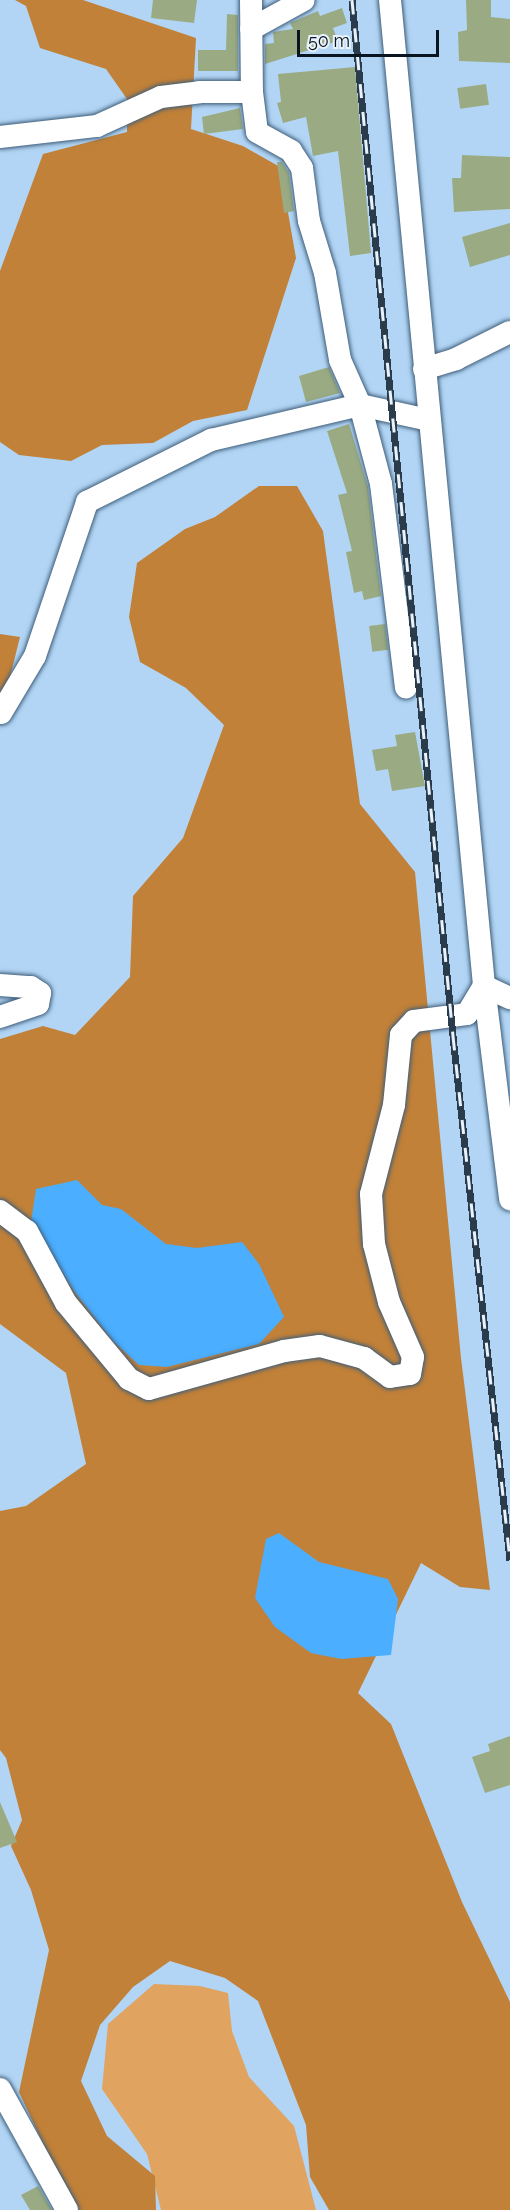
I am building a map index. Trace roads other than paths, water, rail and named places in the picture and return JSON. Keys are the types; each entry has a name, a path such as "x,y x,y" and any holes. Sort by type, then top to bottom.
{"street":[{"path":"251,0 252,92 257,132 291,151 302,168 309,220 325,273 340,360 360,405 388,525 406,687"},
{"path":"251,29 304,0"},
{"path":"390,0 484,986 510,1199"},
{"path":"0,137 97,126 134,106 161,97 201,92 252,92"},
{"path":"424,369 456,359 510,332"},
{"path":"1,713 35,656 87,502 211,440 360,405 429,420"},
{"path":"0,984 31,987 40,993 38,1004 0,1017"},
{"path":"484,986 510,999"},
{"path":"0,1211 27,1232 66,1303 129,1379 149,1389 284,1351 320,1346 364,1358 390,1377 410,1374 412,1356 389,1302 374,1244 371,1194 394,1105 396,1057 401,1035 414,1021 467,1014 484,986"},
{"path":"0,2089 67,2210"}],"water":[{"path":"77,1180 102,1205 121,1209 166,1244 197,1248 242,1242 259,1264 284,1317 259,1344 167,1367 139,1365 113,1341 74,1291 31,1222 36,1189"},
{"path":"279,1533 319,1562 388,1579 398,1599 391,1655 341,1659 311,1653 275,1627 255,1598 266,1539"}],"railway":[{"path":"352,0 453,1036 510,1560"}]}
